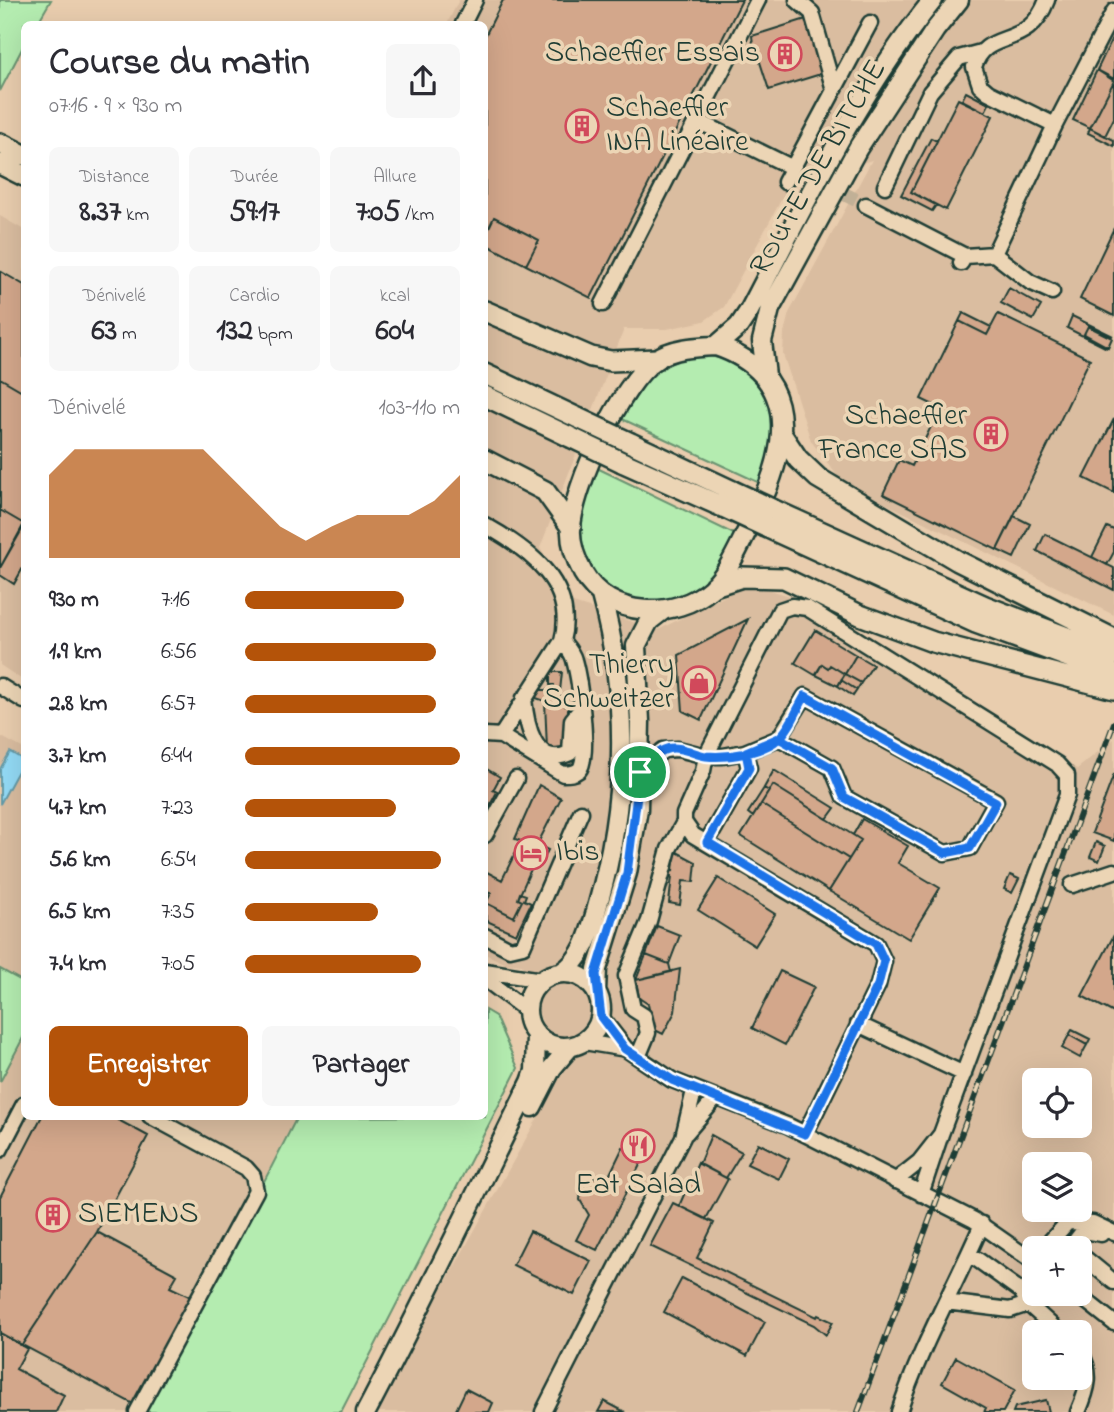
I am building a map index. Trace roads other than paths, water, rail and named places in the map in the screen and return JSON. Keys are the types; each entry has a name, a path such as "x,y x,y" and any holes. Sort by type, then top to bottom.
{"highway":[{"path":"0,143 21,154"},
{"path":"0,164 21,174"},
{"path":"488,312 591,357 611,361 657,359"},
{"path":"488,376 574,427 622,462 729,499"},
{"path":"488,397 574,427 631,443 729,499 976,623 1114,674"},
{"path":"782,435 798,459 818,478 958,561 1114,639"},
{"path":"488,462 545,491 571,527"},
{"path":"770,519 1114,655"},
{"path":"714,586 749,576 784,578 860,615 921,638 1114,689"}],"main road":[{"name":"ROUTE DE BITCHE","path":"716,346 744,319 841,136 876,78 933,0"},
{"name":"ROUTE DE BITCHE","path":"766,376 762,341 770,309 858,148 935,30 960,0"},
{"path":"366,1412 434,1284 445,1254 531,1082 535,1071 536,1035 527,1011 533,989 542,980 561,973 577,960 589,934 606,874 618,806 620,707 611,637 601,595 579,565 571,527 579,495 605,430 632,383 657,359 695,347 716,346 748,360 766,376 776,395 782,435 775,469 755,515 714,586 688,604 662,611 649,621 636,646 640,772 627,873 597,969 596,991 601,1017 592,1036 576,1045 552,1068 454,1258 434,1284"},
{"path":"601,595 624,606 662,611"},
{"path":"561,973 585,979 596,991"},
{"path":"536,1035 556,1047 576,1045"}],"street":[{"path":"464,21 475,0"},
{"path":"603,304 666,195 698,121 758,0"},
{"path":"797,0 812,13 834,90"},
{"path":"1044,2 1027,31 988,45 981,52 974,67 980,85 1055,125"},
{"path":"994,254 1055,125 1114,11"},
{"path":"785,182 870,23"},
{"path":"886,186 930,92 959,58 981,52"},
{"path":"698,121 786,165"},
{"path":"866,205 963,260 994,254 1030,282 1052,292"},
{"path":"488,527 511,539 548,571 563,604 566,627 562,641 501,736"},
{"path":"632,1053 648,1033 644,1016 633,1009 626,976 649,921 669,849 684,821 684,814 703,771 706,756 780,610 792,606 807,608 1064,770 1069,781 1067,795 941,1134 922,1194"},
{"path":"488,735 501,736 563,774 574,773 580,769 584,757 581,709 574,660 562,641"},
{"path":"0,686 21,699"},
{"path":"640,772 663,750 678,749 706,756 750,751 779,738 805,696 996,802 970,848 945,853 844,797 832,768 779,738"},
{"path":"524,698 527,726 534,743 550,754 570,753 572,720 581,709"},
{"path":"707,842 749,768 750,751"},
{"path":"488,830 516,779"},
{"path":"488,937 510,948 523,946 580,813"},
{"path":"684,821 693,835 876,944 884,961 878,985 805,1134"},
{"path":"1072,885 1114,871"},
{"path":"488,971 542,980"},
{"path":"488,981 527,1011"},
{"path":"601,1017 632,1053 694,1091 805,1134 982,1224 1022,1252"},
{"path":"858,1024 964,1074"},
{"path":"576,1045 632,1053"},
{"path":"683,1137 694,1091"},
{"path":"543,1412 683,1137 716,1098"},
{"path":"0,1150 21,1110"},
{"path":"137,1412 256,1191 256,1185 246,1168 157,1120"},
{"path":"895,1181 919,1162 941,1134"},
{"path":"1054,1236 1060,1228 1078,1221 1093,1223 1114,1233"},
{"path":"899,1412 909,1383 982,1224"},
{"path":"1060,1228 1066,1236"},
{"path":"1079,1236 1083,1231 1091,1230 1114,1242"},
{"path":"972,1250 1022,1293"},
{"path":"1092,1264 1114,1282"},
{"path":"946,1302 1010,1310 1022,1306"},
{"path":"1030,1306 1046,1320"},
{"path":"1092,1306 1114,1323"},
{"path":"1078,1412 1088,1390"}],"water":[{"path":"10,752 21,758 21,766 0,804 0,769"}],"tunnel":[{"path":"787,165 866,205"}],"railway":[{"path":"858,1412 1114,723"}],"place":[{"name":"Schaeffler Essais","path":"785,54"},
{"name":"Schaeffler INA Linéaire","path":"582,126"},
{"name":"Schaeffler France SAS","path":"991,434"},
{"name":"Thierry Schweitzer","path":"699,683"},
{"name":"Ibis","path":"531,853"},
{"name":"Eat Salad","path":"638,1146"},
{"name":"SIEMENS","path":"53,1215"}]}
